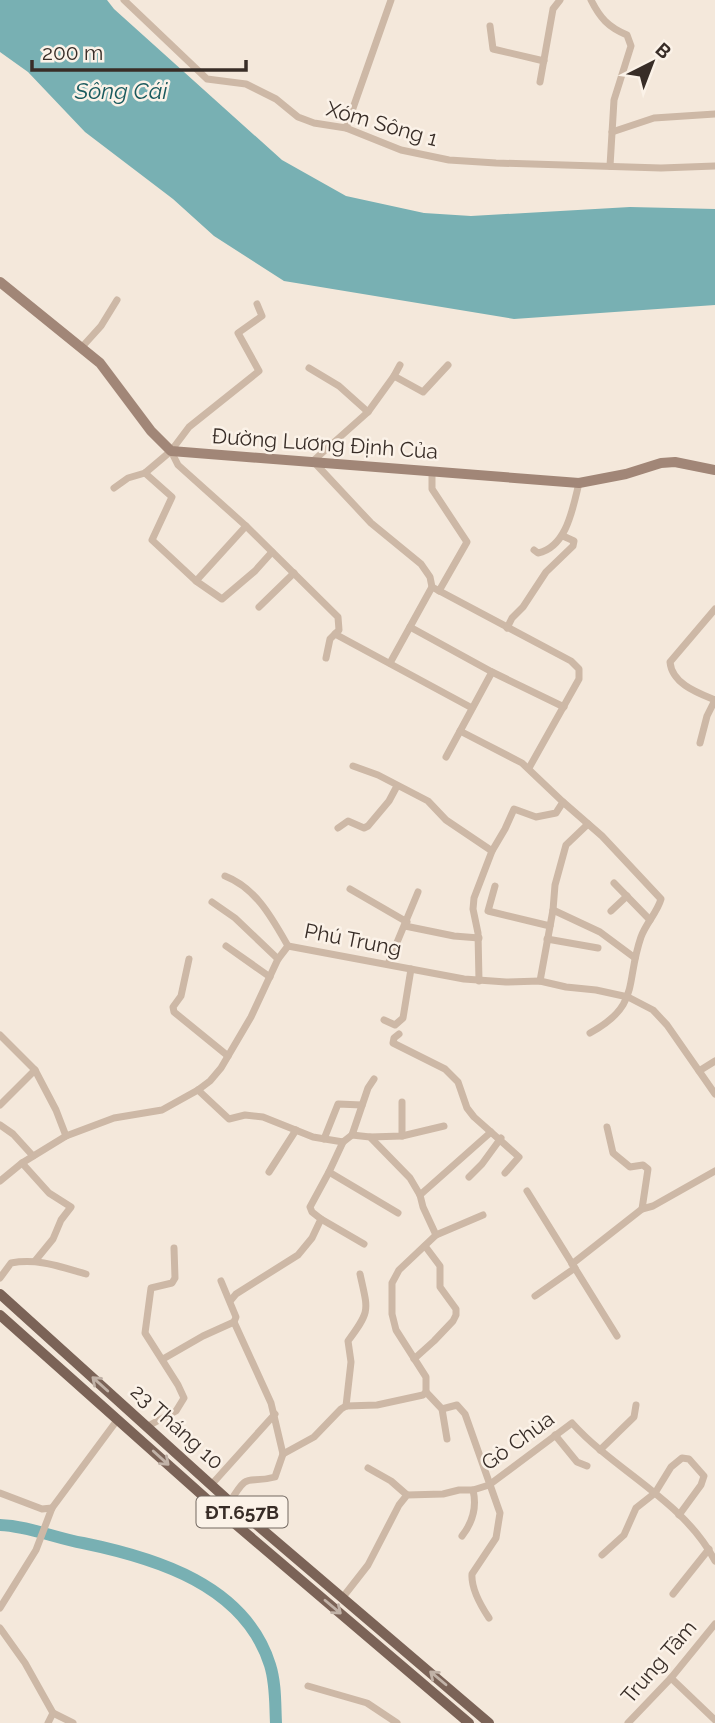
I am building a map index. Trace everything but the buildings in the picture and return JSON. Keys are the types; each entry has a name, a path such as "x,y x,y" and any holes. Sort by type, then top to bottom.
{"main road":[{"name":"23 Tháng 10","path":"0,1294 230,1502 489,1723"},
{"name":"23 Tháng 10","path":"0,1315 220,1511 469,1723"},
{"path":"118,1419 128,1408"}],"street":[{"name":"Xóm Sông 1","path":"124,0 207,79 246,84 276,99 298,117 314,123 346,128 401,150 449,160 584,167 715,166"},
{"path":"346,128 391,0"},
{"path":"540,82 552,9 560,0"},
{"path":"591,0 601,19 612,29 627,35 631,46 614,100 610,166"},
{"path":"490,26 493,49 544,61"},
{"path":"612,132 653,118 715,114"},
{"path":"0,282 82,347 111,376 151,431 171,451 178,465 246,526 338,617 339,630 327,645 326,658"},
{"path":"82,347 101,326 117,300"},
{"path":"114,488 128,478 145,473 171,451 189,427 259,371 238,333 261,316 257,304"},
{"path":"400,365 368,412 313,461 371,523 421,564 435,589 571,661 579,669 579,679 529,768"},
{"path":"394,376 422,392 448,365"},
{"path":"309,368 339,386 368,412"},
{"name":"Đường Lương Định Của","path":"171,451 579,483 626,474 661,463 675,462 715,470"},
{"path":"390,663 410,627 467,542 432,489 432,471"},
{"path":"145,473 172,497 152,540 195,581 222,599 255,571 272,552"},
{"path":"534,550 538,553 545,552 563,536 579,483"},
{"path":"195,581 246,526"},
{"path":"507,628 546,572 573,546 574,541 563,536"},
{"path":"258,607 293,573"},
{"path":"700,743 707,716 715,700 682,683 674,675 670,662 715,609"},
{"path":"410,627 492,672 564,707"},
{"path":"335,634 472,708"},
{"path":"446,757 492,672"},
{"path":"460,731 529,768 661,898 642,935 628,996 617,1015 590,1033"},
{"path":"353,766 378,775 428,801 446,820 492,851"},
{"path":"338,828 348,821 364,828 368,826 389,801 397,786"},
{"path":"479,981 479,938 473,909 474,898 492,851 506,829 514,808 536,817 555,813 563,802"},
{"path":"540,981 555,885 566,845 588,824"},
{"path":"225,876 245,885 273,920 288,946"},
{"path":"614,883 650,920"},
{"path":"495,886 488,911 550,926"},
{"path":"350,889 406,924 454,936 479,938"},
{"path":"388,964 418,892"},
{"path":"611,911 626,896"},
{"path":"212,902 235,918 278,959"},
{"path":"553,910 600,932 635,958"},
{"path":"547,939 598,948"},
{"path":"226,946 270,976"},
{"name":"Phú Trung","path":"0,1181 22,1163 66,1136 114,1118 162,1110 198,1090 217,1074 251,1017 278,959 288,946 479,981 540,981 566,988 628,996 659,1017 715,1094"},
{"path":"189,959 183,989 173,1007 174,1012 228,1056"},
{"path":"384,1020 395,1025 403,1018 411,969"},
{"path":"399,1034 393,1043 445,1069 458,1082 467,1108 474,1117 519,1157 505,1173"},
{"path":"0,1035 35,1070 66,1136"},
{"path":"699,1071 715,1061"},
{"path":"0,1105 35,1070"},
{"path":"364,1244 321,1219 310,1207 343,1142 352,1135 368,1088 374,1079"},
{"path":"198,1090 229,1119 245,1115 263,1117 324,1139 343,1142"},
{"path":"402,1102 402,1136"},
{"path":"324,1139 338,1104 362,1105"},
{"path":"0,1125 13,1134 33,1156"},
{"path":"352,1135 402,1136 444,1126"},
{"path":"607,1127 615,1154 630,1167 643,1165 648,1169 642,1209"},
{"path":"269,1172 296,1130"},
{"path":"420,1195 491,1132"},
{"path":"370,1137 410,1178 436,1235"},
{"path":"468,1178 482,1164 500,1138"},
{"path":"22,1163 48,1193 71,1207 61,1220 53,1239 35,1261"},
{"path":"535,1296 642,1209 653,1206 715,1171"},
{"path":"329,1172 398,1213"},
{"path":"527,1191 617,1336"},
{"path":"447,1439 442,1409 426,1392 426,1377 394,1326 392,1283 399,1270 436,1235 483,1215"},
{"path":"231,1300 236,1294 298,1255 312,1238 321,1219"},
{"path":"414,1359 434,1342 456,1315 456,1309 440,1287 440,1266 425,1245"},
{"path":"148,1426 176,1411 184,1398 145,1333 151,1288 172,1283 175,1278 174,1248"},
{"path":"0,1278 11,1263 35,1261 86,1275"},
{"path":"283,1454 314,1437 346,1406 351,1362 348,1341 365,1319 367,1306 360,1274"},
{"path":"221,1281 231,1300 236,1317 234,1322 267,1391 283,1454 275,1477 248,1479 241,1484 230,1502"},
{"path":"163,1359 234,1322"},
{"path":"346,1406 376,1405 423,1395 426,1392"},
{"path":"442,1409 457,1405 461,1408 499,1508 501,1521 496,1538 472,1574 481,1605 489,1618"},
{"path":"600,1450 634,1417 636,1405"},
{"path":"212,1484 275,1414"},
{"path":"0,1608 36,1550 52,1508 118,1419"},
{"name":"Gò Chùa","path":"407,1495 434,1495 489,1485 572,1423 600,1450 679,1515 715,1559"},
{"path":"555,1435 576,1462 587,1466"},
{"path":"602,1555 624,1535 636,1508 655,1493 671,1467 682,1458 689,1459 704,1476 701,1485 679,1515"},
{"path":"343,1597 368,1566 399,1505 407,1495 391,1481 368,1468"},
{"path":"462,1535 469,1527 474,1513 473,1490"},
{"path":"0,1493 43,1509 52,1508"},
{"path":"673,1594 709,1549"},
{"name":"Trung Tâm","path":"628,1723 671,1678 715,1624"},
{"path":"0,1628 25,1662 53,1713 72,1723"},
{"path":"671,1678 715,1720"},
{"path":"308,1686 367,1703 397,1723"},
{"path":"48,1723 53,1713"}],"water":[{"name":"Sông Cái","path":"0,0 107,0 282,160 346,196 424,213 471,216 630,207 715,209 715,305 514,319 284,281 214,236 173,199 85,132 28,72 0,52"}],"waterway":[{"path":"0,1525 140,1557 168,1567 219,1595 240,1614 258,1637 272,1672 276,1723"}]}
